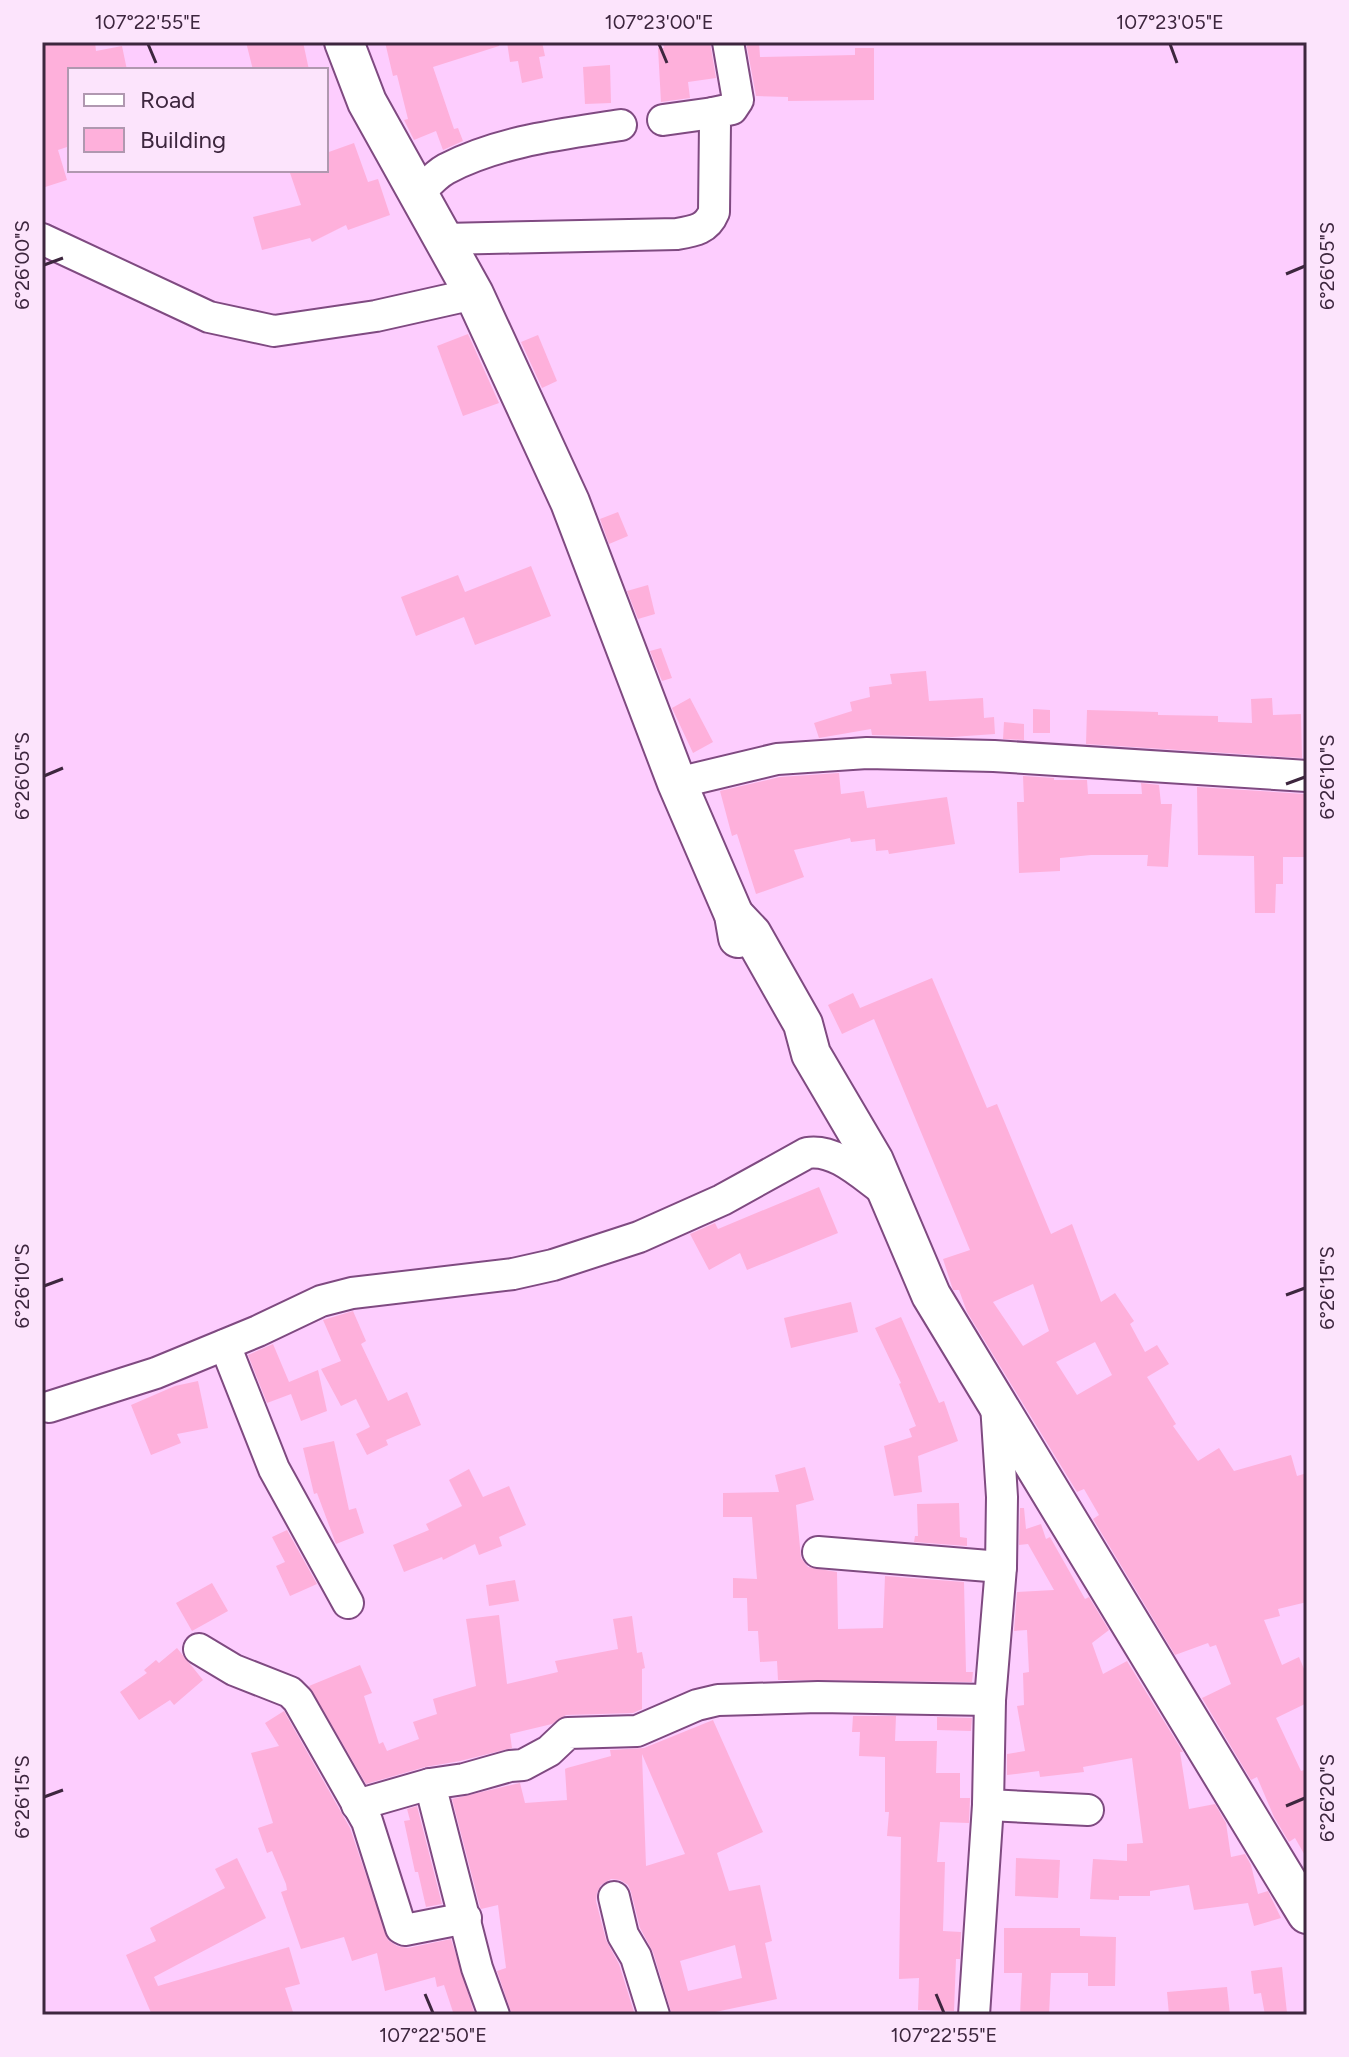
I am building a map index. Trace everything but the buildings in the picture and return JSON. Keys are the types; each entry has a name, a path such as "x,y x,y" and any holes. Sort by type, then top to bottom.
{"main road":[{"path":"344,42 367,102 474,294 570,502 677,783 741,931 800,1037 857,1130 889,1194 931,1295 1307,1914"}],"street":[{"path":"663,120 732,109 738,100 728,42"},
{"path":"444,239 677,234 695,231 709,223 714,212 713,113"},
{"path":"418,194 446,169 492,151 537,139 621,125"},
{"path":"42,239 209,317 274,331 376,316 474,294"},
{"path":"677,783 777,759 867,753 994,756 1307,776"},
{"path":"49,1407 156,1373 321,1301 352,1293 513,1274 553,1265 639,1237 722,1200 807,1153 818,1151 831,1154 889,1194"},
{"path":"225,1345 274,1469 348,1603"},
{"path":"974,2015 988,1805 990,1700 1001,1567 1002,1497 996,1404"},
{"path":"818,1552 1001,1567"},
{"path":"199,1649 242,1674 290,1692 298,1700 376,1842 401,1928 405,1930 466,1918"},
{"path":"357,1805 430,1784 523,1765 549,1751 568,1733 637,1731 697,1705 718,1700 818,1697 990,1700"},
{"path":"430,1784 477,1968 494,2015"},
{"path":"988,1805 1088,1810"},
{"path":"614,1897 623,1935 636,1957 654,2015"}]}
